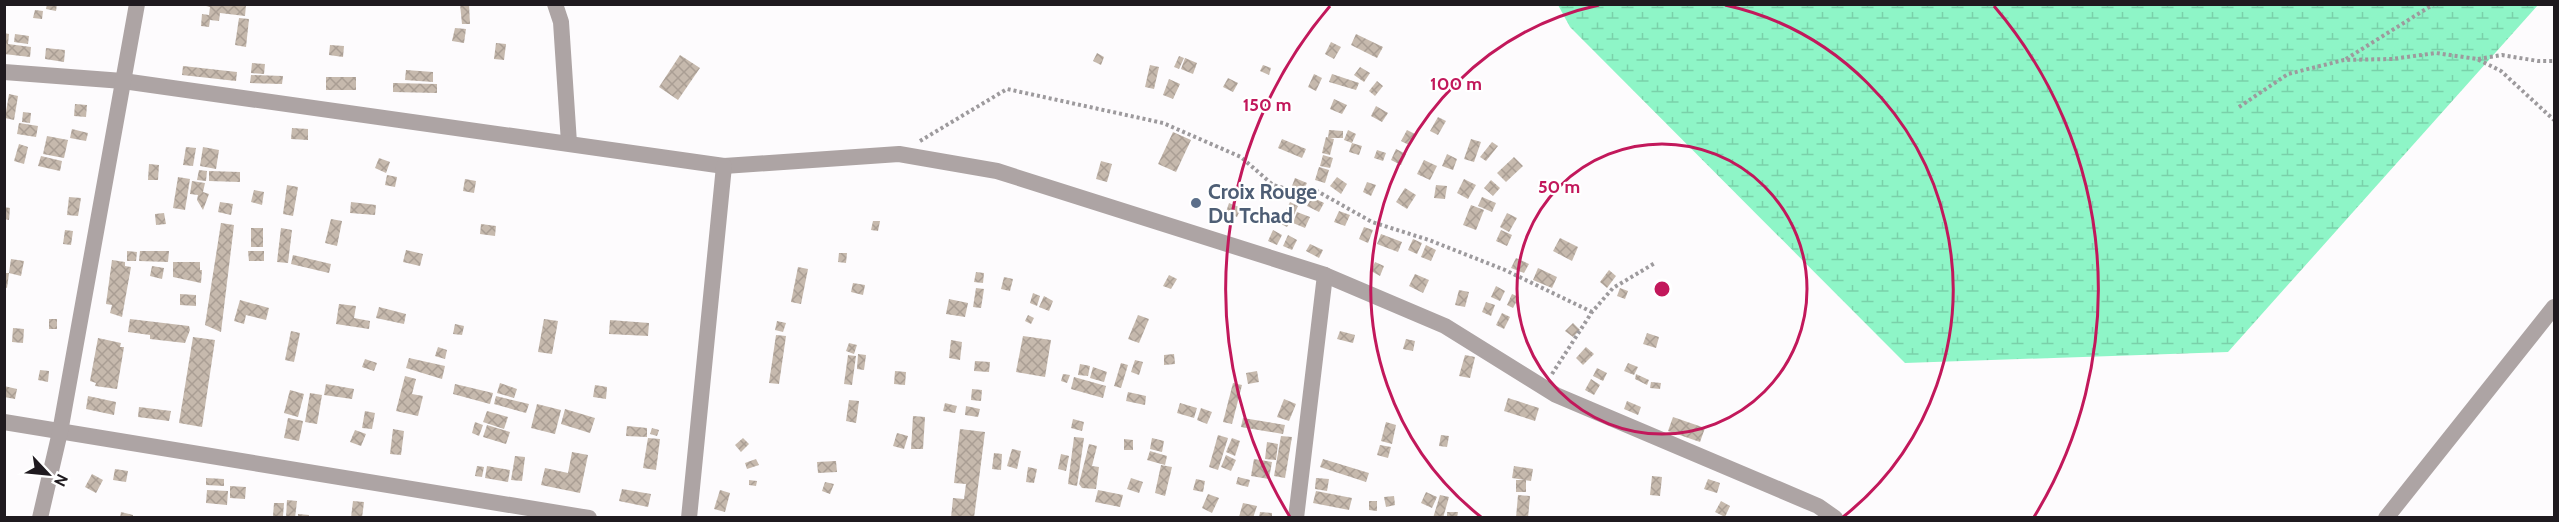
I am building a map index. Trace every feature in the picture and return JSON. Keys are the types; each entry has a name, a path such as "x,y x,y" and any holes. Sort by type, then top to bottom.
{"street":[{"path":"40,518 60,432 137,4"},
{"path":"555,4 561,22 569,143"},
{"path":"4,72 123,81 724,166 899,154 997,171 1325,275 1445,326 1567,400 1834,518"},
{"path":"689,518 724,166"},
{"path":"1296,518 1325,275"},
{"path":"2386,518 2554,306"},
{"path":"4,423 589,518"}],"path":[{"path":"2344,60 2434,4"},
{"path":"2239,108 2288,74 2344,60 2392,59 2436,53 2477,59 2502,55 2538,61 2554,61"},
{"path":"2477,59 2501,71 2554,120"},
{"path":"899,154 1007,89 1163,123 1241,157 1273,185 1294,191 1317,191 1372,222 1429,240 1505,270 1592,312"},
{"path":"1544,387 1592,312 1613,288 1655,263"}],"green space":[{"path":"1558,5 2538,5 2228,352 1905,363 1570,27"}],"building":[{"path":"47,4 57,4 56,11 46,9"},
{"path":"460,4 469,4 470,24 462,24"},
{"path":"202,5 246,5 245,16 220,13 219,21 210,20 209,27 201,26 202,14 209,15 210,7"},
{"path":"35,10 43,11 42,19 33,18"},
{"path":"239,18 249,19 246,47 235,45"},
{"path":"455,28 466,29 464,43 452,41"},
{"path":"4,33 9,34 8,44 31,47 30,57 4,54"},
{"path":"15,34 29,36 28,44 14,42"},
{"path":"1356,34 1383,47 1377,58 1351,45"},
{"path":"1331,42 1341,47 1334,59 1325,54"},
{"path":"496,43 506,44 504,60 494,59"},
{"path":"330,45 344,46 343,57 329,55"},
{"path":"46,48 65,50 64,62 45,59"},
{"path":"1097,53 1104,57 1101,65 1093,61"},
{"path":"680,55 700,68 678,100 659,87"},
{"path":"1179,56 1184,58 1179,69 1174,67"},
{"path":"1185,58 1197,63 1193,74 1181,69"},
{"path":"252,63 265,64 264,74 251,73"},
{"path":"1150,65 1159,67 1154,89 1145,87"},
{"path":"1263,65 1271,68 1269,75 1260,71"},
{"path":"183,66 237,72 236,81 182,75"},
{"path":"1360,67 1370,73 1364,82 1354,75"},
{"path":"406,70 433,72 433,82 405,80"},
{"path":"1314,74 1322,78 1316,91 1308,87"},
{"path":"1332,74 1359,83 1356,90 1329,82"},
{"path":"251,75 283,76 282,84 250,83"},
{"path":"326,77 356,77 356,90 326,90"},
{"path":"1228,78 1238,83 1233,92 1223,87"},
{"path":"1169,79 1180,84 1173,99 1163,95"},
{"path":"1377,81 1383,86 1375,96 1369,91"},
{"path":"393,83 437,84 437,93 393,92"},
{"path":"9,94 18,96 14,120 5,118"},
{"path":"1334,99 1347,105 1342,114 1330,109"},
{"path":"75,104 87,105 86,117 74,116"},
{"path":"1376,106 1388,113 1382,122 1371,116"},
{"path":"23,112 31,113 30,123 22,122"},
{"path":"1438,117 1446,121 1438,135 1430,131"},
{"path":"19,123 38,126 36,137 17,134"},
{"path":"292,128 308,129 308,140 291,139"},
{"path":"72,129 88,133 86,141 70,138"},
{"path":"1329,130 1343,131 1343,138 1328,138"},
{"path":"1348,130 1356,134 1352,143 1344,140"},
{"path":"1407,130 1415,134 1409,145 1401,141"},
{"path":"1173,132 1191,140 1176,172 1158,164"},
{"path":"47,136 68,140 64,158 43,154"},
{"path":"1326,137 1334,139 1330,155 1322,153"},
{"path":"1282,139 1306,149 1302,158 1278,148"},
{"path":"1471,139 1481,142 1474,162 1464,159"},
{"path":"1492,142 1498,146 1486,161 1480,157"},
{"path":"1352,143 1362,146 1359,155 1349,152"},
{"path":"19,144 28,147 24,164 14,161"},
{"path":"186,147 196,148 193,166 183,165"},
{"path":"203,147 219,150 216,169 200,166"},
{"path":"1396,149 1406,154 1401,165 1391,160"},
{"path":"1377,150 1386,153 1383,161 1374,158"},
{"path":"1447,154 1457,159 1453,170 1442,166"},
{"path":"1323,155 1333,158 1330,168 1320,166"},
{"path":"41,156 62,161 60,171 38,166"},
{"path":"1514,157 1523,166 1506,182 1497,173"},
{"path":"379,158 390,162 386,173 375,168"},
{"path":"1424,160 1437,166 1430,180 1417,174"},
{"path":"1101,161 1112,164 1107,182 1096,179"},
{"path":"149,164 159,165 158,180 148,180"},
{"path":"1319,167 1329,170 1325,183 1315,180"},
{"path":"199,170 207,171 206,181 197,180"},
{"path":"209,171 240,172 240,182 209,181"},
{"path":"387,175 397,177 395,187 385,185"},
{"path":"178,177 190,179 185,210 173,208"},
{"path":"1337,177 1347,184 1341,194 1330,186"},
{"path":"1295,178 1307,183 1303,191 1292,186"},
{"path":"465,179 476,181 474,193 463,191"},
{"path":"1464,179 1476,185 1468,199 1457,193"},
{"path":"1491,180 1500,188 1493,196 1484,188"},
{"path":"192,181 205,183 203,192 209,194 203,210 197,200 198,195 190,194"},
{"path":"1367,182 1376,185 1371,196 1363,192"},
{"path":"287,185 298,187 293,216 283,214"},
{"path":"1436,185 1447,186 1445,199 1434,198"},
{"path":"1246,186 1254,190 1249,199 1242,195"},
{"path":"1405,188 1416,195 1407,209 1396,202"},
{"path":"254,190 264,192 262,205 251,202"},
{"path":"69,197 81,198 78,216 67,215"},
{"path":"1312,197 1324,203 1319,212 1307,206"},
{"path":"1482,197 1496,203 1492,212 1478,206"},
{"path":"220,202 233,204 231,215 218,212"},
{"path":"351,202 376,205 375,215 350,213"},
{"path":"1290,202 1298,206 1293,217 1285,213"},
{"path":"1229,203 1241,208 1237,217 1226,212"},
{"path":"1471,205 1484,210 1476,230 1463,225"},
{"path":"4,207 10,208 9,220 4,219"},
{"path":"1339,211 1350,215 1345,226 1334,222"},
{"path":"1297,212 1310,217 1305,228 1293,223"},
{"path":"164,213 166,224 156,225 155,214"},
{"path":"1507,213 1517,218 1509,232 1500,227"},
{"path":"1281,214 1292,219 1287,227 1277,222"},
{"path":"331,219 342,221 337,246 325,243"},
{"path":"873,221 880,221 878,231 871,230"},
{"path":"221,223 234,225 221,332 205,325"},
{"path":"481,224 496,226 495,236 480,234"},
{"path":"1364,227 1373,230 1368,243 1359,239"},
{"path":"251,228 263,228 263,247 251,247"},
{"path":"281,228 292,230 288,263 277,262"},
{"path":"65,230 73,231 71,245 63,244"},
{"path":"1273,230 1282,235 1277,245 1268,241"},
{"path":"1501,230 1512,235 1507,246 1496,241"},
{"path":"1381,234 1402,242 1398,252 1377,244"},
{"path":"1288,235 1297,240 1292,250 1283,246"},
{"path":"1560,238 1578,247 1572,261 1553,251"},
{"path":"1413,239 1422,243 1417,254 1408,250"},
{"path":"1310,244 1323,250 1319,258 1306,251"},
{"path":"1426,245 1436,250 1431,261 1421,257"},
{"path":"406,250 423,254 420,266 403,262"},
{"path":"127,251 137,252 136,261 127,261"},
{"path":"140,251 169,251 168,262 139,261"},
{"path":"248,251 264,251 264,261 249,261"},
{"path":"839,253 847,253 846,263 838,262"},
{"path":"293,255 331,264 329,273 291,264"},
{"path":"1516,258 1529,264 1524,273 1511,268"},
{"path":"11,259 24,261 21,276 9,273"},
{"path":"112,260 125,262 125,266 131,267 122,317 110,313 112,305 106,304"},
{"path":"173,262 200,262 201,283 173,277"},
{"path":"1375,262 1384,266 1380,276 1371,271"},
{"path":"152,266 164,268 162,279 150,276"},
{"path":"798,267 808,269 801,304 791,302"},
{"path":"1538,268 1557,277 1552,288 1533,280"},
{"path":"1609,270 1616,276 1607,288 1600,282"},
{"path":"976,272 984,273 983,283 974,282"},
{"path":"4,273 9,273 7,288 4,287"},
{"path":"1415,274 1429,280 1423,293 1409,286"},
{"path":"1169,275 1177,279 1171,289 1163,286"},
{"path":"1004,277 1013,279 1010,291 1001,289"},
{"path":"853,283 865,285 863,295 851,292"},
{"path":"1496,286 1505,291 1500,301 1491,297"},
{"path":"976,288 984,289 981,308 973,307"},
{"path":"1620,288 1628,291 1625,299 1617,296"},
{"path":"1459,290 1469,292 1465,307 1455,305"},
{"path":"1033,293 1040,296 1037,306 1030,303"},
{"path":"180,294 196,295 196,306 180,305"},
{"path":"1512,294 1519,297 1513,308 1507,305"},
{"path":"1044,296 1053,301 1049,311 1039,307"},
{"path":"949,299 968,303 965,317 946,314"},
{"path":"240,300 269,308 266,320 246,315 244,324 234,321"},
{"path":"1486,302 1495,305 1491,316 1482,312"},
{"path":"339,304 356,306 354,318 370,321 369,329 336,324"},
{"path":"379,307 406,314 404,324 376,318"},
{"path":"1502,313 1510,317 1504,329 1496,325"},
{"path":"1028,315 1034,318 1031,324 1025,321"},
{"path":"1138,315 1149,319 1139,343 1128,339"},
{"path":"49,319 57,319 57,329 49,329"},
{"path":"130,319 189,326 190,330 185,343 150,339 150,335 128,332"},
{"path":"544,319 558,321 552,354 538,352"},
{"path":"610,320 649,323 648,336 609,334"},
{"path":"777,321 786,323 783,332 775,330"},
{"path":"1573,323 1580,330 1573,337 1565,331"},
{"path":"455,324 464,326 462,335 453,334"},
{"path":"13,328 24,329 23,343 12,342"},
{"path":"291,331 300,333 294,362 285,360"},
{"path":"1340,331 1355,335 1353,343 1337,339"},
{"path":"1647,333 1659,337 1656,348 1643,344"},
{"path":"776,335 786,336 779,384 769,383"},
{"path":"1023,336 1051,340 1045,377 1016,372"},
{"path":"193,337 215,340 202,427 179,423"},
{"path":"98,338 121,343 120,347 124,347 117,389 95,386 96,383 90,381"},
{"path":"1406,339 1415,341 1413,351 1403,349"},
{"path":"951,340 962,342 960,360 949,358"},
{"path":"849,343 857,345 854,354 846,351"},
{"path":"438,347 447,350 445,359 435,356"},
{"path":"1586,347 1594,354 1583,365 1576,358"},
{"path":"858,354 866,355 864,370 857,369"},
{"path":"1174,354 1175,364 1164,365 1164,355"},
{"path":"848,355 856,356 852,385 844,384"},
{"path":"1465,355 1475,357 1470,378 1459,376"},
{"path":"409,358 445,366 442,379 406,368"},
{"path":"365,359 377,363 374,371 362,367"},
{"path":"1135,360 1143,362 1139,375 1131,372"},
{"path":"975,361 990,362 989,372 974,371"},
{"path":"1121,363 1128,365 1121,388 1114,386"},
{"path":"1628,363 1638,367 1634,375 1624,371"},
{"path":"1080,364 1090,366 1088,376 1078,375"},
{"path":"1093,367 1107,372 1104,382 1090,378"},
{"path":"1597,368 1607,373 1603,381 1593,376"},
{"path":"40,370 49,371 48,382 38,380"},
{"path":"895,371 906,372 905,385 894,384"},
{"path":"1257,371 1259,382 1248,384 1246,373"},
{"path":"1063,374 1070,375 1067,383 1061,381"},
{"path":"1636,374 1649,380 1647,385 1635,379"},
{"path":"405,376 416,379 412,394 423,396 418,416 396,411"},
{"path":"1074,377 1106,386 1103,398 1071,389"},
{"path":"1591,379 1600,385 1594,395 1585,390"},
{"path":"1651,382 1661,383 1660,389 1650,388"},
{"path":"500,383 517,389 514,398 497,393"},
{"path":"1233,383 1242,385 1232,424 1223,422"},
{"path":"326,384 354,389 352,399 324,395"},
{"path":"455,384 493,393 490,404 453,394"},
{"path":"595,385 607,387 606,399 593,397"},
{"path":"4,386 17,389 15,399 4,397"},
{"path":"972,389 982,390 981,401 971,400"},
{"path":"290,390 304,394 298,417 284,413"},
{"path":"1128,392 1146,396 1145,405 1126,401"},
{"path":"310,393 322,395 317,424 305,422"},
{"path":"88,396 116,402 114,415 86,409"},
{"path":"496,396 529,404 526,413 494,404"},
{"path":"1508,398 1539,408 1535,421 1504,411"},
{"path":"1284,399 1296,404 1289,421 1277,417"},
{"path":"849,400 859,401 856,423 846,421"},
{"path":"1627,401 1641,407 1638,415 1624,409"},
{"path":"945,403 957,406 955,413 943,411"},
{"path":"1180,403 1197,408 1194,418 1177,413"},
{"path":"537,404 561,410 555,434 531,428"},
{"path":"966,406 980,409 978,417 965,415"},
{"path":"139,407 171,411 169,421 138,417"},
{"path":"1201,408 1212,412 1207,424 1197,420"},
{"path":"565,409 595,418 590,433 561,424"},
{"path":"365,411 375,413 372,429 362,428"},
{"path":"487,411 508,417 504,429 483,422"},
{"path":"913,416 925,417 923,449 911,449"},
{"path":"1673,417 1705,428 1700,442 1668,431"},
{"path":"288,418 303,421 299,441 284,438"},
{"path":"1243,418 1285,425 1283,434 1241,427"},
{"path":"1073,419 1084,422 1082,431 1071,428"},
{"path":"475,422 483,425 479,436 472,433"},
{"path":"1386,422 1396,425 1392,444 1381,441"},
{"path":"487,425 510,432 506,444 483,437"},
{"path":"627,426 647,428 647,437 626,436"},
{"path":"652,428 659,430 657,436 650,434"},
{"path":"393,429 404,431 401,455 390,454"},
{"path":"960,429 985,432 974,518 951,518 953,498 964,499 966,484 954,483"},
{"path":"355,430 366,434 361,446 350,442"},
{"path":"897,433 908,436 904,449 893,446"},
{"path":"1218,435 1228,438 1218,470 1209,467"},
{"path":"1441,435 1449,436 1447,447 1439,446"},
{"path":"1281,436 1292,437 1285,478 1274,476"},
{"path":"1074,437 1084,438 1077,486 1068,484"},
{"path":"648,438 660,439 656,470 643,468"},
{"path":"743,438 749,444 741,452 735,445"},
{"path":"1152,438 1164,441 1162,452 1150,449"},
{"path":"1232,438 1240,441 1235,456 1226,452"},
{"path":"1124,439 1133,440 1133,450 1124,450"},
{"path":"1267,442 1278,444 1276,460 1265,459"},
{"path":"1089,444 1097,446 1092,466 1099,467 1096,489 1082,488 1079,484"},
{"path":"1380,445 1391,447 1388,458 1377,455"},
{"path":"1012,449 1021,451 1017,469 1007,466"},
{"path":"1150,451 1167,456 1165,465 1147,460"},
{"path":"572,452 588,455 580,493 541,485 545,468 568,473"},
{"path":"994,453 1002,454 1001,470 992,469"},
{"path":"1061,454 1069,456 1066,471 1058,469"},
{"path":"1226,455 1236,460 1231,471 1221,467"},
{"path":"515,456 525,457 522,481 511,480"},
{"path":"756,459 759,465 747,469 745,463"},
{"path":"1254,459 1272,462 1269,479 1251,476"},
{"path":"1323,459 1369,473 1366,482 1320,467"},
{"path":"836,461 837,472 818,473 817,462"},
{"path":"1161,465 1172,467 1165,496 1155,493"},
{"path":"477,466 484,467 482,477 475,476"},
{"path":"487,466 510,470 508,482 485,478"},
{"path":"1514,466 1533,469 1531,481 1512,478"},
{"path":"1028,467 1037,469 1034,483 1026,482"},
{"path":"115,469 128,471 126,482 113,480"},
{"path":"92,474 103,480 96,493 85,487"},
{"path":"1652,476 1662,477 1660,496 1650,495"},
{"path":"1238,477 1250,480 1248,487 1236,484"},
{"path":"206,478 224,479 224,486 206,485"},
{"path":"1131,478 1143,482 1139,493 1127,489"},
{"path":"1316,478 1329,479 1327,491 1315,489"},
{"path":"1196,479 1205,481 1203,492 1193,490"},
{"path":"1708,479 1720,483 1717,493 1704,489"},
{"path":"749,480 757,481 756,486 749,485"},
{"path":"1516,480 1526,480 1526,492 1516,492"},
{"path":"825,482 834,484 830,494 822,491"},
{"path":"230,486 246,487 245,499 230,498"},
{"path":"622,489 651,494 648,507 619,501"},
{"path":"207,490 228,491 227,505 206,503"},
{"path":"720,490 730,493 725,512 714,509"},
{"path":"1098,490 1123,495 1120,507 1095,502"},
{"path":"1316,491 1352,498 1349,510 1313,503"},
{"path":"1426,492 1437,497 1432,508 1421,503"},
{"path":"1208,494 1219,498 1212,513 1202,508"},
{"path":"1440,495 1449,497 1443,518 1433,518"},
{"path":"1518,495 1530,496 1528,518 1516,518"},
{"path":"1394,496 1395,505 1386,507 1384,497"},
{"path":"287,500 297,501 295,518 286,518"},
{"path":"353,501 364,502 362,518 351,518"},
{"path":"1369,501 1377,501 1377,511 1369,510"},
{"path":"1721,501 1730,506 1725,517 1715,512"},
{"path":"274,503 284,503 283,516 273,516"},
{"path":"1243,503 1257,506 1253,518 1239,517"},
{"path":"121,512 133,515 133,518 120,518"},
{"path":"1260,512 1272,513 1272,518 1259,518"},
{"path":"1447,512 1458,512 1457,518 1447,518"},
{"path":"298,514 309,515 309,518 298,518"}],"place":[{"name":"Croix Rouge Du Tchad","path":"1196,203"}]}
